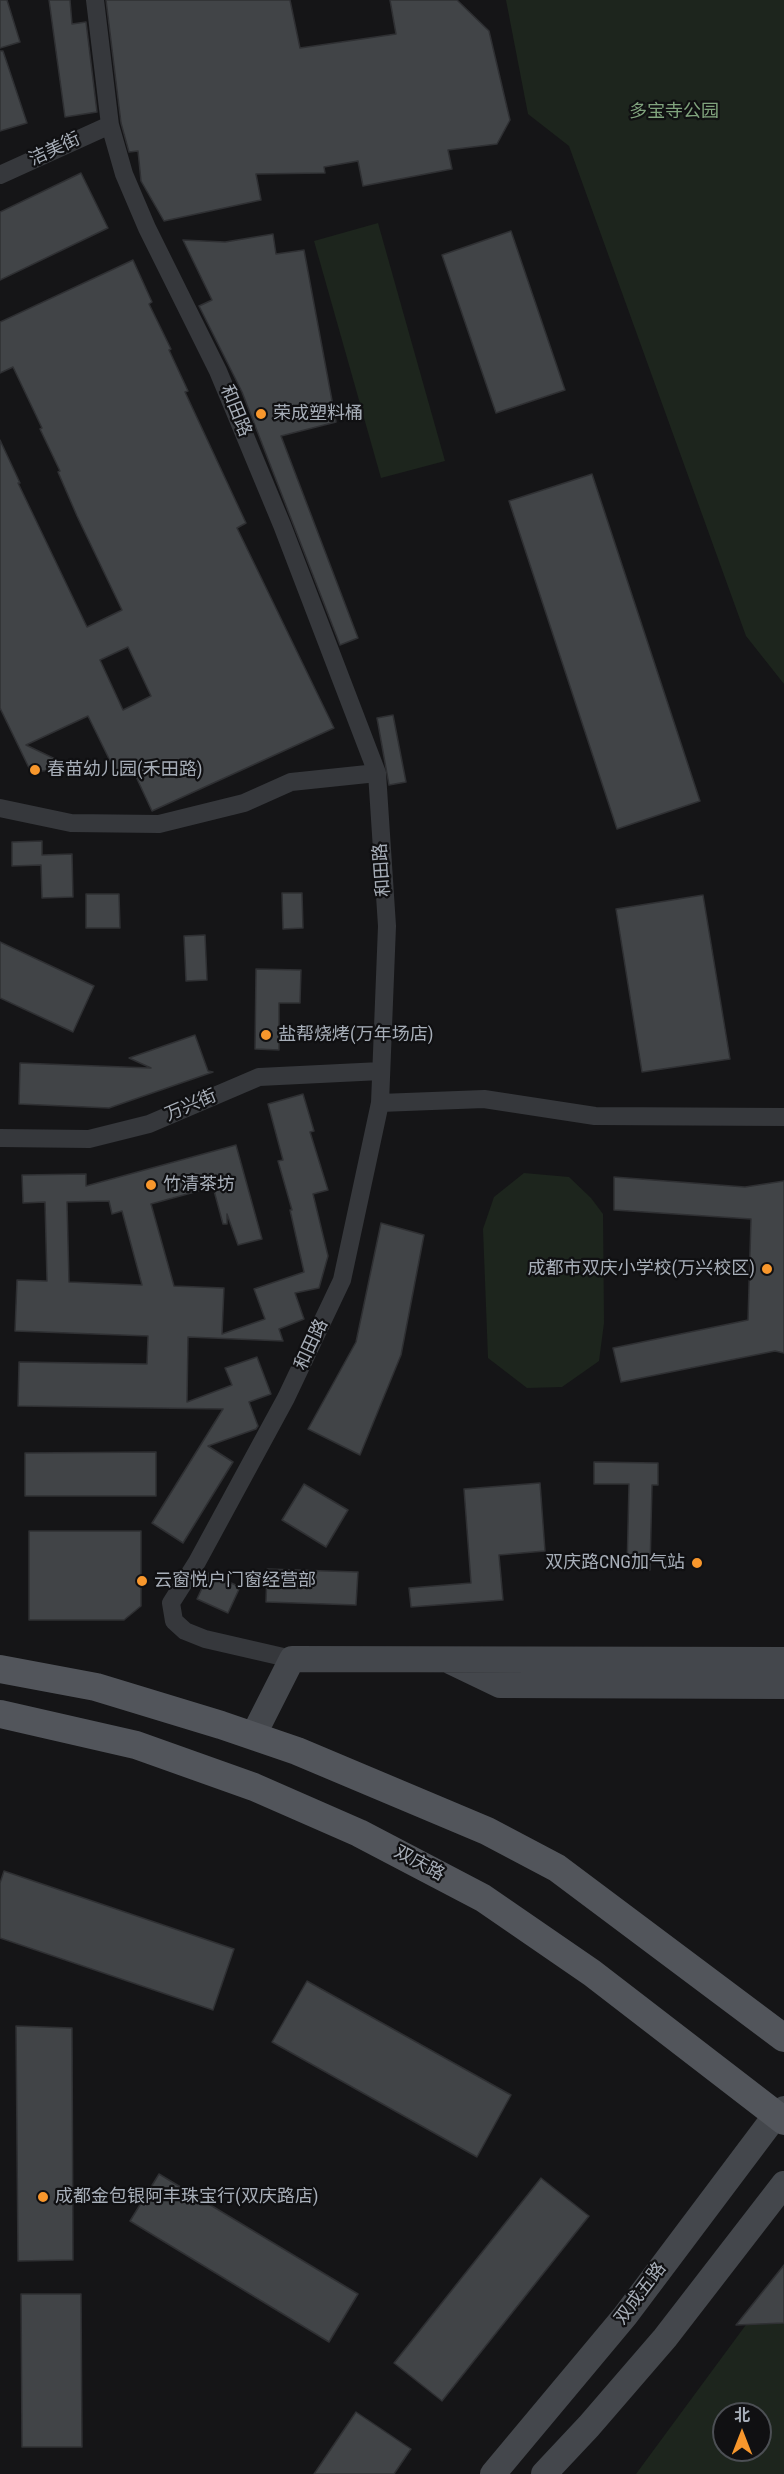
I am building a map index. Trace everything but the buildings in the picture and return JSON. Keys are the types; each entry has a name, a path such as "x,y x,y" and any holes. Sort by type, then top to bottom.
{"main road":[{"path":"0,1669 96,1688 254,1736 297,1751 488,1831 557,1868 784,2038"},
{"name":"双庆路","path":"0,1714 136,1745 254,1787 359,1833 483,1898 592,1973 781,2115"}],"street":[{"name":"和田路","path":"95,0 110,125 124,174 147,228 232,404 282,525 377,773 387,926 380,1103 342,1280 286,1398 198,1562 171,1603 174,1621 185,1631 205,1639 292,1659"},
{"name":"洁美街","path":"0,175 110,125"},
{"path":"0,808 71,823 159,824 244,803 291,782 377,773"},
{"name":"万兴街","path":"0,1138 89,1139 149,1124 259,1077 381,1071"},
{"path":"380,1103 484,1099 595,1116 784,1118"},
{"path":"254,1736 292,1659 784,1660"},
{"path":"444,1659 500,1685 784,1686"},
{"name":"双成五路","path":"492,2474 625,2316 781,2115"},
{"path":"544,2474 590,2426 664,2338 784,2184"}],"green space":[{"name":"多宝寺公园","path":"506,0 784,0 784,684 746,636 569,146 528,114"},
{"path":"378,223 445,461 381,478 314,241"},
{"path":"524,1173 569,1177 591,1198 603,1214 604,1323 599,1361 562,1387 527,1388 488,1358 483,1229 494,1197"},
{"path":"762,2303 784,2303 784,2474 636,2474"}],"place":[{"name":"荣成塑料桶","path":"261,414"},
{"name":"春苗幼儿园(禾田路)","path":"35,770"},
{"name":"盐帮烧烤(万年场店)","path":"266,1035"},
{"name":"竹清茶坊","path":"151,1185"},
{"name":"成都市双庆小学校(万兴校区)","path":"767,1269"},
{"name":"双庆路CNG加气站","path":"697,1563"},
{"name":"云窗悦户门窗经营部","path":"142,1581"},
{"name":"成都金包银阿丰珠宝行(双庆路店)","path":"43,2197"}]}
